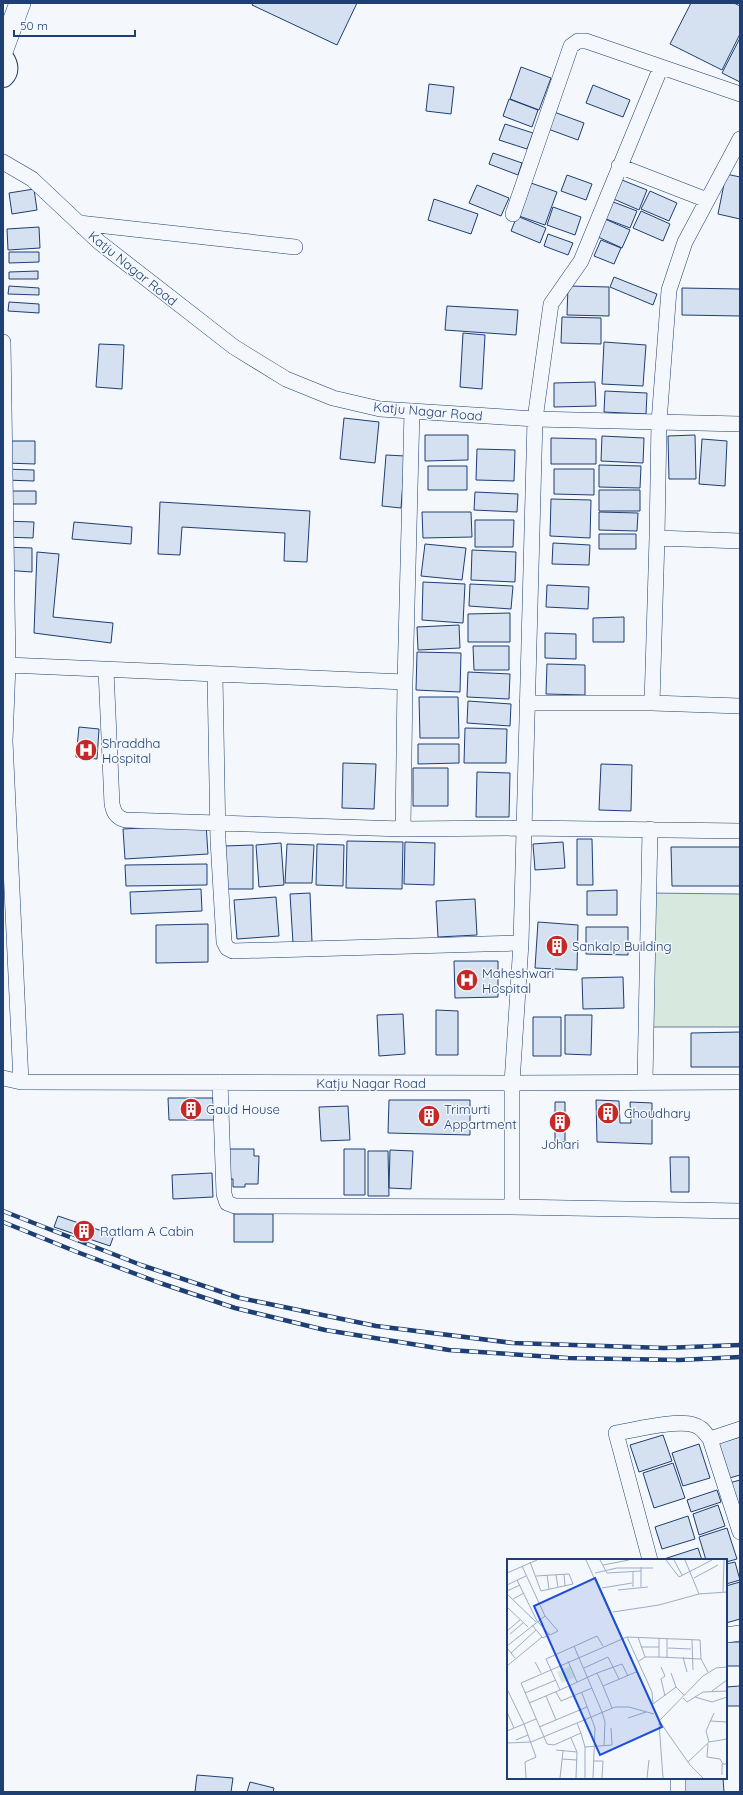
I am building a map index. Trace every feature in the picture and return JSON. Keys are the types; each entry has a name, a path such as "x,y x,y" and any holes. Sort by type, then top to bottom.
{"highway":[{"path":"3,59 6,65 6,70 3,76"}],"main road":[{"path":"3,49 20,3"}],"street":[{"path":"514,214 571,46 578,41 586,41 740,94"},
{"path":"512,1207 512,1083 520,944 524,828 534,419 551,304 581,261 661,67"},
{"path":"652,703 659,422 669,290 686,242 740,139"},
{"name":"Katju Nagar Road","path":"3,162 32,179 99,242 234,347 286,378 333,398 380,409 534,419 740,424"},
{"path":"619,166 707,200"},
{"path":"79,223 295,247"},
{"path":"3,342 8,665 5,741 21,1082"},
{"path":"403,829 412,411"},
{"path":"657,538 740,541"},
{"path":"8,665 405,682"},
{"path":"106,670 112,804 118,818 125,820 403,829 524,828 740,831"},
{"path":"215,675 218,824 224,942 227,948 232,952 520,944"},
{"path":"527,703 652,703 740,706"},
{"path":"645,1081 650,830"},
{"name":"Katju Nagar Road","path":"3,1078 21,1082 740,1082"},
{"path":"220,1082 224,1194 227,1203 235,1206 512,1207 740,1211"},
{"path":"650,1559 616,1433 676,1424 693,1424 703,1429 710,1439 740,1532"},
{"path":"710,1439 740,1429"},
{"path":"727,1635 740,1633"},
{"path":"678,1779 678,1792"}],"shaded area":[{"path":"645,893 740,894 740,1027 647,1027"}],"building":[{"path":"253,3 357,3 337,45 252,5"},
{"path":"691,3 734,3 740,6 740,34 722,70 670,44"},
{"path":"740,38 740,82 722,73"},
{"path":"521,67 551,78 539,110 510,99"},
{"path":"429,84 454,87 451,114 426,111"},
{"path":"593,85 630,100 623,117 586,103"},
{"path":"509,99 538,110 532,127 503,116"},
{"path":"554,112 584,123 578,140 548,129"},
{"path":"505,124 533,133 527,149 499,140"},
{"path":"493,153 522,163 518,175 489,164"},
{"path":"726,174 740,177 740,219 718,214"},
{"path":"567,175 592,184 586,200 561,191"},
{"path":"617,178 647,190 639,210 609,197"},
{"path":"528,182 557,192 545,225 516,215"},
{"path":"477,185 509,198 501,216 469,203"},
{"path":"34,189 37,210 12,214 9,193"},
{"path":"650,191 677,203 669,221 641,209"},
{"path":"434,199 478,214 471,234 428,220"},
{"path":"608,200 637,211 630,228 601,217"},
{"path":"553,207 581,217 575,235 547,225"},
{"path":"641,211 670,224 663,241 633,228"},
{"path":"517,216 546,228 540,243 511,231"},
{"path":"605,219 630,230 622,248 598,237"},
{"path":"39,227 40,248 8,250 7,229"},
{"path":"548,234 573,243 568,255 544,246"},
{"path":"601,240 621,248 614,264 594,256"},
{"path":"9,252 39,252 39,262 9,263"},
{"path":"38,271 38,279 9,279 9,272"},
{"path":"614,277 657,294 653,305 610,287"},
{"path":"9,286 39,288 39,295 8,294"},
{"path":"568,286 609,287 609,316 567,315"},
{"path":"682,288 740,289 740,316 682,315"},
{"path":"9,302 39,304 39,313 8,311"},
{"path":"447,306 518,310 516,335 445,330"},
{"path":"562,317 601,318 601,344 561,343"},
{"path":"463,333 485,335 482,389 460,387"},
{"path":"604,342 646,345 643,386 602,384"},
{"path":"99,344 124,345 122,389 96,387"},
{"path":"595,382 596,406 554,407 554,383"},
{"path":"605,391 647,393 646,414 604,412"},
{"path":"344,418 379,422 375,463 340,459"},
{"path":"425,435 468,435 468,460 425,461"},
{"path":"695,435 696,479 669,479 668,436"},
{"path":"602,436 644,438 643,463 601,461"},
{"path":"551,438 596,439 596,464 551,464"},
{"path":"702,439 727,441 725,486 699,484"},
{"path":"6,441 35,441 35,464 5,463"},
{"path":"477,449 515,450 514,481 476,480"},
{"path":"386,455 405,456 401,508 382,506"},
{"path":"599,465 641,466 640,488 599,487"},
{"path":"428,466 467,466 467,490 428,490"},
{"path":"4,469 34,470 34,481 4,480"},
{"path":"554,469 594,469 594,495 554,494"},
{"path":"599,490 640,490 640,511 599,511"},
{"path":"4,491 36,491 36,504 4,504"},
{"path":"475,492 518,494 517,512 474,510"},
{"path":"551,499 591,500 590,538 550,536"},
{"path":"160,502 310,511 307,562 284,561 285,533 182,527 180,555 158,554"},
{"path":"422,512 471,512 472,537 423,538"},
{"path":"599,512 638,513 637,531 599,530"},
{"path":"475,520 514,520 513,547 475,547"},
{"path":"3,521 34,522 33,538 3,537"},
{"path":"74,522 132,527 131,544 72,539"},
{"path":"599,534 636,534 636,549 599,549"},
{"path":"553,543 590,545 589,565 552,564"},
{"path":"425,544 466,548 462,580 421,576"},
{"path":"3,547 32,548 32,572 3,570"},
{"path":"472,550 516,552 515,582 471,580"},
{"path":"37,552 59,554 53,617 113,623 111,643 34,633"},
{"path":"423,582 465,584 463,623 422,620"},
{"path":"470,584 513,586 511,609 469,606"},
{"path":"547,585 589,587 588,609 546,607"},
{"path":"510,613 510,642 468,642 468,614"},
{"path":"624,617 624,642 593,642 593,618"},
{"path":"459,625 460,648 418,650 417,627"},
{"path":"545,633 576,634 576,659 545,658"},
{"path":"473,646 509,646 509,670 474,670"},
{"path":"417,652 461,653 460,692 416,690"},
{"path":"547,664 585,665 585,695 546,694"},
{"path":"468,672 510,674 509,699 467,697"},
{"path":"419,697 458,697 459,738 420,738"},
{"path":"468,701 511,704 510,726 467,723"},
{"path":"79,727 99,729 97,759 76,757"},
{"path":"465,728 507,729 506,763 464,763"},
{"path":"418,744 459,744 459,763 418,764"},
{"path":"343,763 376,764 374,809 342,808"},
{"path":"601,764 632,765 631,811 599,810"},
{"path":"413,768 448,768 448,806 413,806"},
{"path":"477,772 510,773 509,817 476,817"},
{"path":"206,824 208,854 125,859 123,829"},
{"path":"577,839 592,839 593,885 577,885"},
{"path":"347,841 403,842 402,889 346,888"},
{"path":"405,842 435,843 434,885 404,884"},
{"path":"563,842 565,868 535,870 533,844"},
{"path":"281,843 284,885 259,887 256,845"},
{"path":"287,844 314,845 312,883 285,883"},
{"path":"317,844 344,845 343,886 316,885"},
{"path":"253,845 253,889 227,889 224,846"},
{"path":"671,847 740,847 740,886 672,886"},
{"path":"207,864 207,885 126,886 125,865"},
{"path":"201,889 202,911 131,914 130,892"},
{"path":"617,890 617,915 587,915 587,891"},
{"path":"310,893 312,942 293,943 290,894"},
{"path":"276,897 279,936 237,939 234,900"},
{"path":"475,899 477,935 438,937 436,901"},
{"name":"Sankalp Building","path":"538,922 578,925 577,970 535,968"},
{"path":"208,924 208,962 156,963 156,925"},
{"path":"586,927 628,927 628,955 586,954"},
{"path":"454,961 498,961 498,997 455,998"},
{"path":"623,977 624,1008 583,1009 582,978"},
{"path":"436,1010 458,1011 458,1055 436,1055"},
{"path":"403,1014 405,1054 379,1056 377,1015"},
{"path":"565,1015 592,1015 591,1055 565,1054"},
{"path":"533,1017 561,1017 561,1056 533,1056"},
{"path":"740,1032 740,1067 691,1067 691,1033"},
{"name":"Gaud House","path":"168,1098 213,1098 214,1120 169,1120"},
{"name":"Trimurti Appartment","path":"389,1100 470,1100 470,1135 388,1133"},
{"name":"Choudhary","path":"596,1100 619,1101 620,1123 631,1123 630,1102 652,1103 652,1144 597,1142"},
{"name":"Johari","path":"555,1102 565,1102 565,1142 555,1142"},
{"path":"348,1106 350,1140 321,1141 319,1107"},
{"path":"227,1149 254,1149 254,1156 259,1156 258,1184 245,1184 245,1187 233,1187 233,1179 227,1179"},
{"path":"344,1149 365,1149 365,1195 344,1195"},
{"path":"390,1150 413,1151 411,1189 389,1188"},
{"path":"368,1151 388,1151 389,1196 368,1196"},
{"path":"670,1157 689,1157 689,1192 671,1192"},
{"path":"212,1173 213,1197 173,1199 172,1175"},
{"path":"234,1214 273,1214 273,1242 234,1242"},
{"name":"Ratlam A Cabin","path":"58,1216 114,1235 110,1246 54,1227"},
{"path":"663,1435 672,1461 639,1472 630,1445"},
{"path":"740,1437 740,1475 726,1479 715,1444"},
{"path":"699,1444 710,1478 683,1486 672,1453"},
{"path":"673,1463 685,1498 654,1508 643,1473"},
{"path":"740,1480 740,1507 737,1508 729,1483"},
{"path":"717,1490 721,1502 691,1512 687,1500"},
{"path":"718,1505 725,1526 699,1535 693,1514"},
{"path":"688,1516 695,1539 662,1549 655,1527"},
{"path":"727,1528 737,1559 727,1562 727,1559 706,1559 699,1537"},
{"path":"698,1548 702,1559 664,1559"},
{"path":"735,1562 740,1580 727,1584 727,1564"},
{"path":"740,1582 740,1619 727,1623 727,1586"},
{"path":"727,1642 740,1642 740,1666 727,1666"},
{"path":"740,1686 740,1706 727,1706 727,1687"},
{"path":"197,1775 233,1778 231,1792 195,1792"},
{"path":"680,1779 723,1779 724,1792 681,1792"},
{"path":"250,1782 274,1788 273,1792 247,1792"}],"railway":[{"path":"3,1211 141,1265 240,1298 376,1326 513,1343 664,1348 740,1345"},
{"path":"3,1222 160,1283 235,1308 325,1330 449,1350 568,1358 679,1360 740,1357"}],"place":[{"name":"Shraddha Hospital","path":"86,750"},
{"name":"Sankalp Building","path":"557,946"},
{"name":"Maheshwari Hospital","path":"467,980"},
{"name":"Gaud House","path":"191,1109"},
{"name":"Choudhary","path":"608,1113"},
{"name":"Trimurti Appartment","path":"429,1116"},
{"name":"Johari","path":"560,1122"},
{"name":"Ratlam A Cabin","path":"84,1231"}]}
